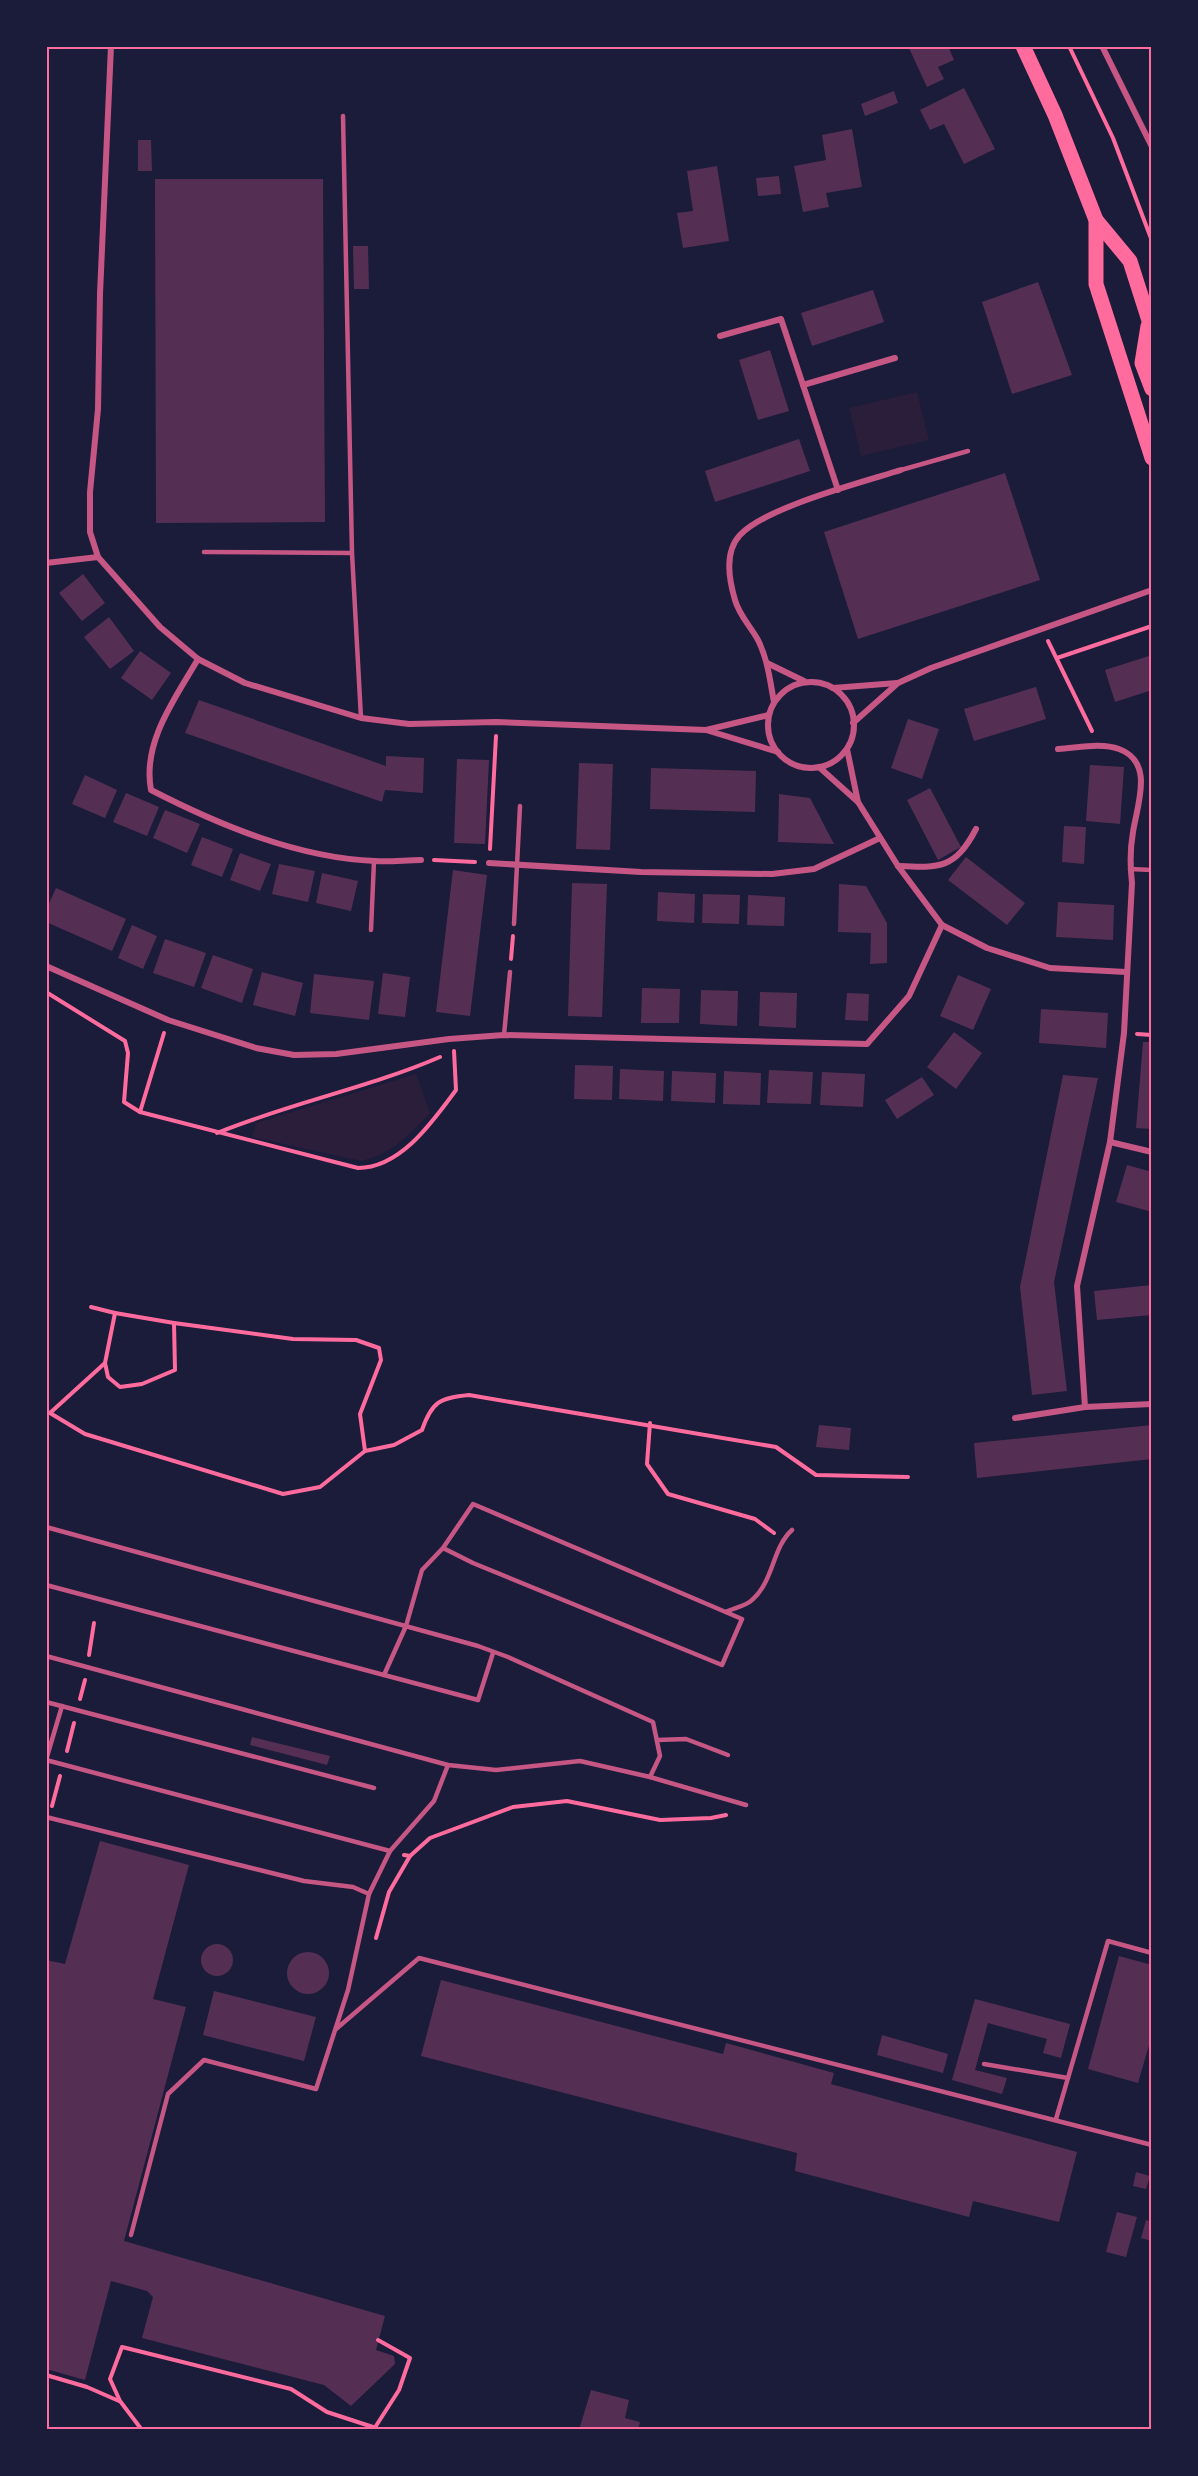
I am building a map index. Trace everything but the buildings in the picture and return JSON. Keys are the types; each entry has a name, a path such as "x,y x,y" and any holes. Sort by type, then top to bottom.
{"main road":[{"path":"1023,46 1055,115 1095,220 1130,261 1150,328 1142,363 1152,389"},
{"path":"1095,220 1096,284 1152,458"}],"street":[{"path":"111,46 100,294 99,409 90,492 90,532 98,557 160,627 198,659 245,683 361,718 409,724 496,722 705,730 778,752 798,765 819,767 837,760 847,749"},
{"path":"1102,46 1152,147"},
{"path":"720,336 781,320 838,490"},
{"path":"803,385 896,358"},
{"path":"774,702 767,663 758,640 736,603 728,569 732,548 740,535 764,519 838,490 901,470"},
{"path":"46,563 98,557"},
{"path":"853,723 898,683 931,668 1152,590"},
{"path":"198,659 157,730 148,774 152,790 181,805 247,832 308,852 374,861 422,860"},
{"path":"767,663 805,682"},
{"path":"778,752 769,732 769,715 774,702 789,688 805,682 818,682 833,688 843,697 851,711 853,723 847,749 858,802"},
{"path":"833,688 898,683"},
{"path":"705,730 769,715"},
{"path":"1058,749 1099,746 1118,748 1131,755 1142,774 1130,869 1124,1033 1110,1142 1077,1286 1085,1407"},
{"path":"819,767 858,802 898,866 942,925 987,948 1050,968 1126,972"},
{"path":"898,866 936,868 965,849 976,829"},
{"path":"489,863 641,872 772,874 814,869 880,838"},
{"path":"46,966 168,1020 256,1048 294,1055 336,1054 449,1039 504,1035 867,1044 909,996 942,925"},
{"path":"1110,1142 1152,1152"},
{"path":"1016,1418 1085,1407 1152,1404"}],"lane":[{"path":"343,116 352,553 361,718"},
{"path":"901,470 968,452"},
{"path":"204,552 352,553"},
{"path":"514,924 519,864 520,806"},
{"path":"371,930 374,861"},
{"path":"1130,869 1152,870"},
{"path":"504,1035 510,972"},
{"path":"384,1675 406,1626 422,1570 443,1548 473,1504 742,1618 722,1665 473,1563 443,1548"},
{"path":"46,1527 406,1626 508,1657 653,1722 660,1756 650,1777"},
{"path":"726,1612 752,1601 770,1577 783,1539 792,1530"},
{"path":"46,1585 478,1700 493,1653"},
{"path":"46,1656 448,1765 496,1770 580,1761 650,1777 746,1805"},
{"path":"46,1702 375,1788"},
{"path":"62,1706 46,1760 390,1851"},
{"path":"657,1740 686,1739 728,1755"},
{"path":"131,2235 168,2094 204,2060 316,2089 348,1990 369,1894 390,1851 434,1801 448,1765"},
{"path":"46,1817 304,1881 353,1887 369,1894"},
{"path":"1056,2119 1108,1941 1152,1953"},
{"path":"336,2029 419,1958 1152,2145"},
{"path":"984,2064 1068,2078"}],"path":[{"path":"1069,46 1113,138 1152,241"},
{"path":"1057,658 1152,626"},
{"path":"1041,630 1099,746"},
{"path":"422,860 489,863 496,722"},
{"path":"510,972 514,924"},
{"path":"46,992 124,1041 128,1053 124,1102 140,1112 216,1134 358,1168 370,1168 403,1151 435,1118 456,1090 454,1051 449,1039"},
{"path":"140,1112 168,1020"},
{"path":"216,1134 254,1118 412,1069 454,1051"},
{"path":"91,1307 174,1323 293,1339 356,1340 379,1348 381,1360 360,1414 365,1452"},
{"path":"115,1313 105,1363 108,1377 120,1388 142,1384 175,1370 174,1323"},
{"path":"105,1363 48,1412 85,1434 283,1494 320,1487 365,1452 394,1445 422,1430 429,1410 445,1397 469,1395 650,1423 776,1447 816,1475 908,1477"},
{"path":"650,1423 647,1464 668,1494 755,1519 783,1539"},
{"path":"373,1949 389,1892 410,1856 430,1838 513,1807 567,1801 660,1820 711,1818 731,1814 735,1800"},
{"path":"390,1851 410,1856"},
{"path":"141,2430 120,2401 110,2379 122,2347 291,2389 327,2412 373,2428 399,2390 410,2358 378,2340"},
{"path":"46,2375 87,2387 120,2401"}],"shaded area":[{"path":"917,392 929,440 861,456 849,408"},
{"path":"416,1074 430,1113 399,1143 372,1158 361,1161 252,1137 256,1123"}]}
